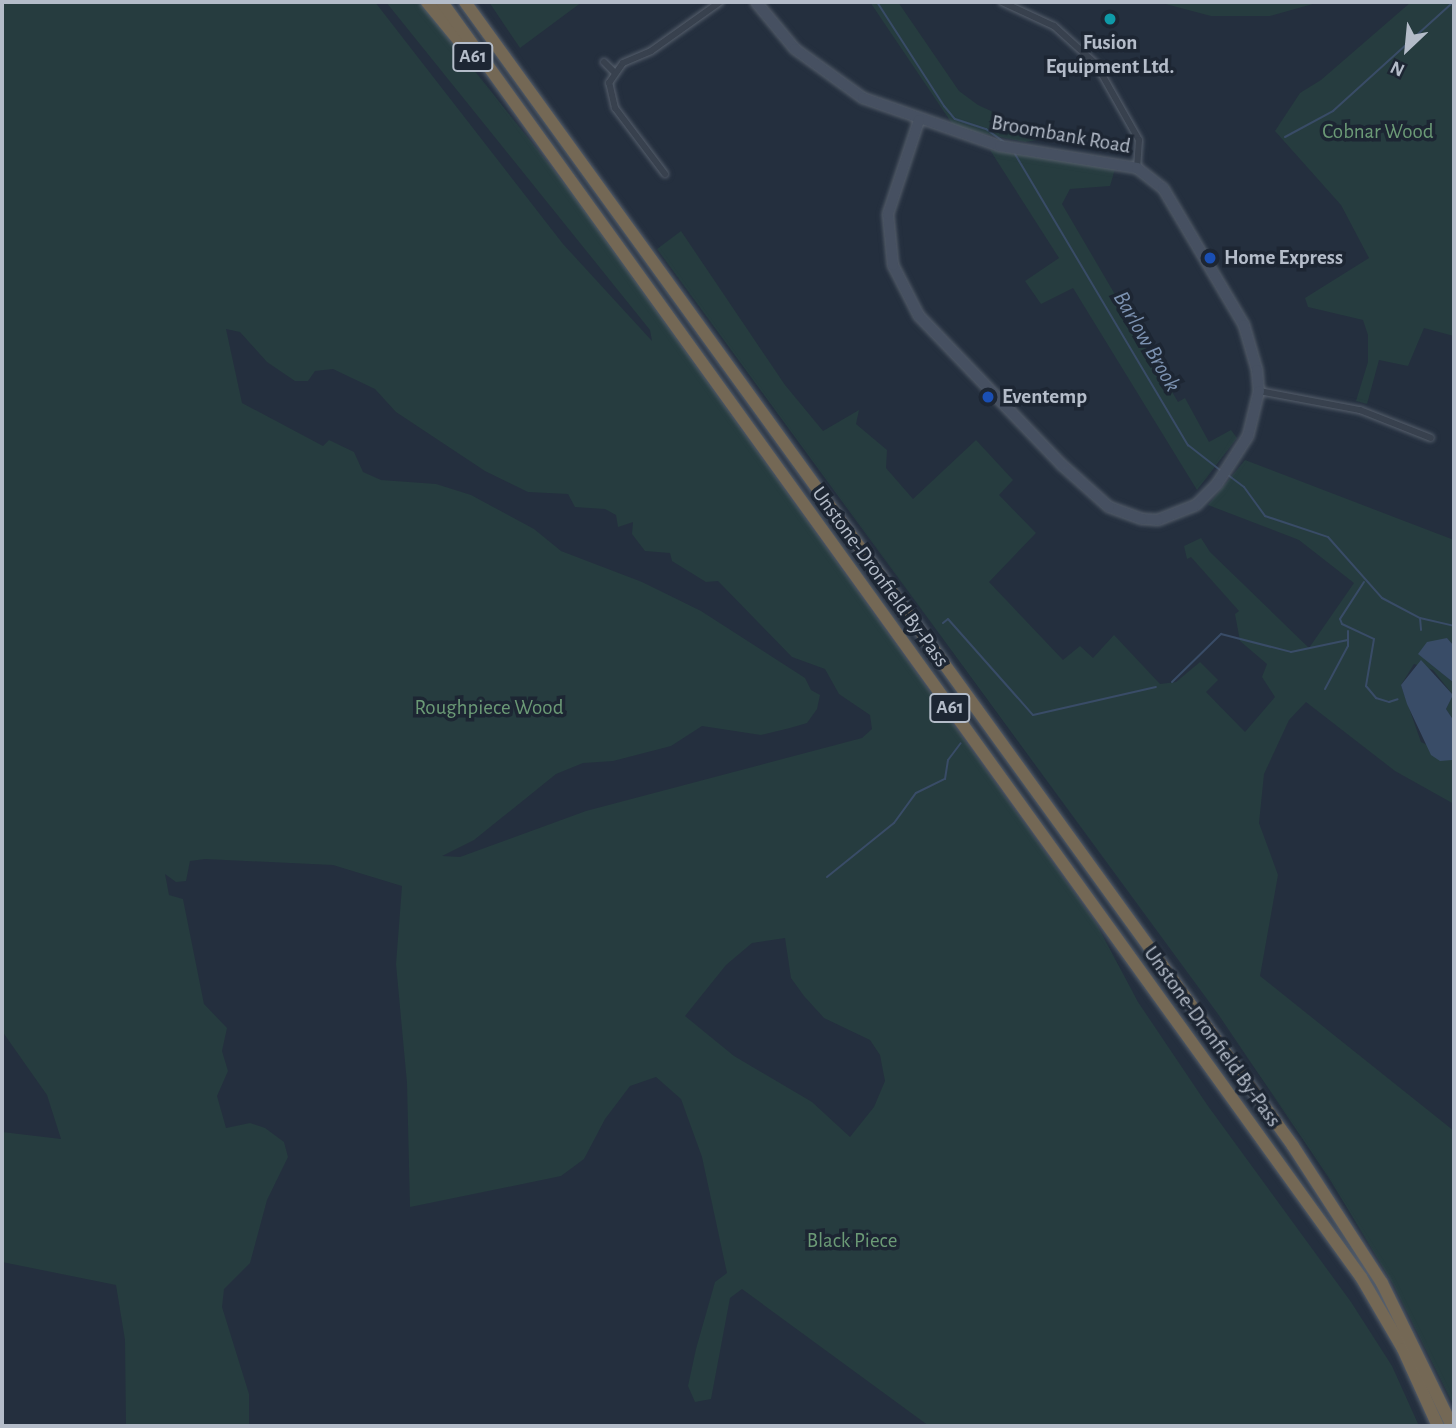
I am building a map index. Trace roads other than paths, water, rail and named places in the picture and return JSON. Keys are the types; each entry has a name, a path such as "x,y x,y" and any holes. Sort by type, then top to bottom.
{"highway":[{"name":"A61","path":"427,2 520,111"},
{"name":"Unstone-Dronfield By-Pass","path":"442,2 1361,1277 1403,1349 1438,1426"},
{"name":"Unstone-Dronfield By-Pass","path":"466,2 555,120 1293,1146 1382,1283 1452,1426"},
{"name":"A61","path":"476,2 555,120"}],"street":[{"path":"665,174 615,108 609,83 614,72 651,51 720,2"},
{"name":"Broombank Road","path":"756,2 794,48 824,73 863,98 919,120 1000,146 1137,168 1174,202 1244,325 1255,354 1259,391 1248,436 1217,484 1196,505 1158,520 1142,519 1109,507 1062,465 919,316 893,265 888,214 919,120"},
{"path":"1002,2 1054,26 1096,64 1139,140 1137,168"},
{"path":"604,62 614,72"},
{"path":"1259,391 1360,411 1431,438"}],"water":[{"path":"1447,638 1454,646 1454,683 1418,654 1427,642"},
{"path":"1421,660 1453,695 1446,709 1454,721 1452,760 1440,761 1431,755 1401,685"}],"waterway":[{"name":"Barlow Brook","path":"877,2 955,119 986,129 1004,142"},
{"path":"1285,137 1333,111 1453,2"},
{"name":"Barlow Brook","path":"1015,154 1188,445 1220,470"},
{"name":"Barlow Brook","path":"1228,475 1244,487 1265,516 1328,537 1382,598 1420,618 1454,626"},
{"path":"1364,582 1340,619 1342,624 1374,639 1366,686 1376,698 1389,702 1398,699"},
{"path":"1420,618 1421,630"},
{"path":"943,623 948,619 1033,715 1156,687"},
{"path":"1325,689 1348,646 1348,631"},
{"path":"1172,682 1221,634 1291,652 1348,640"},
{"path":"827,877 894,823 916,793 945,779 948,760 961,743"}],"place":[{"name":"Fusion Equipment Ltd.","path":"1110,19"},
{"name":"Home Express","path":"1210,258"},
{"name":"Eventemp","path":"988,397"}],"park label":[{"name":"Cobnar Wood","path":"1378,132"},
{"name":"Roughpiece Wood","path":"489,708"},
{"name":"Black Piece","path":"852,1241"}]}
